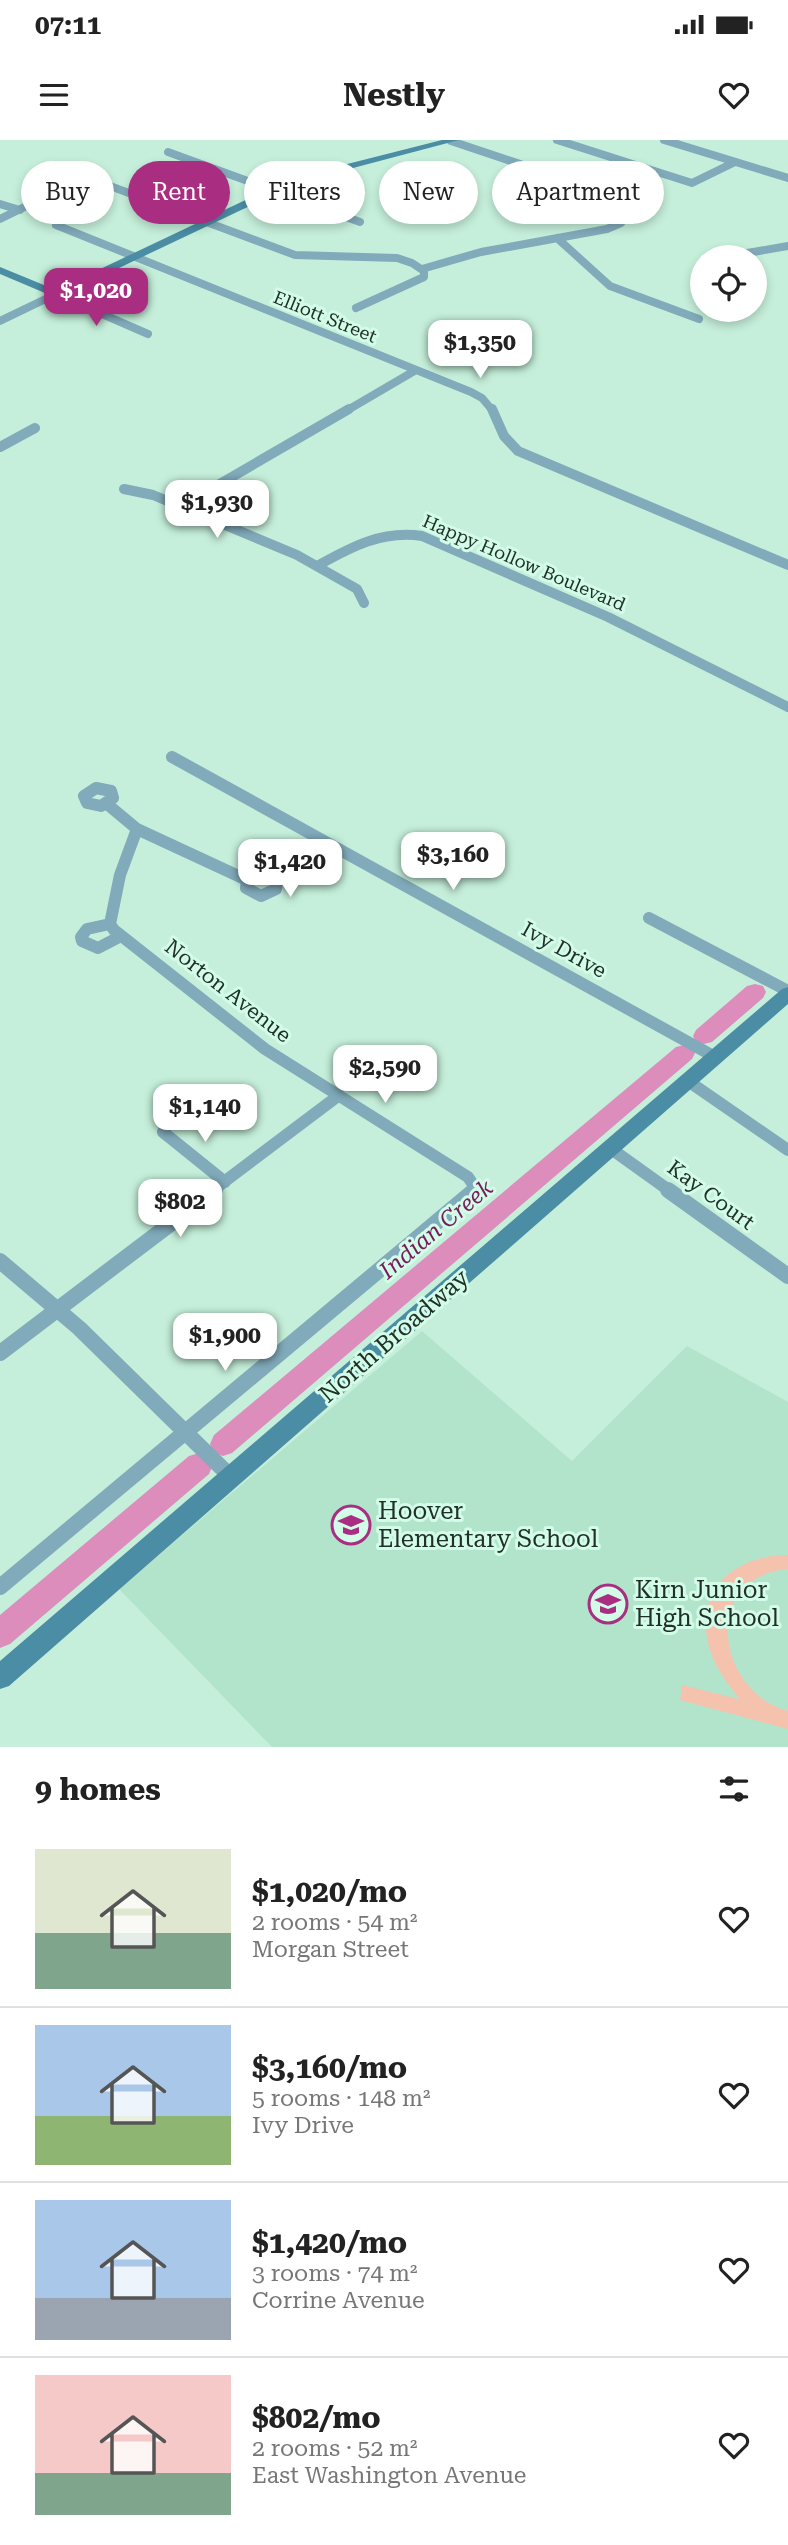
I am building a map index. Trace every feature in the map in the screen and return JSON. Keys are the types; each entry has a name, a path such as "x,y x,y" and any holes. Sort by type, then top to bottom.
{"street":[{"path":"557,140 692,183 735,162"},
{"path":"664,140 788,178"},
{"path":"365,162 453,141 616,196 628,207 627,218 615,226 481,252 422,269"},
{"path":"168,152 244,180"},
{"path":"0,219 86,177 128,193"},
{"path":"0,204 20,211"},
{"path":"0,321 203,224"},
{"path":"208,224 302,257 382,257 412,263 422,269 424,277 356,308"},
{"name":"Elliott Street","path":"56,226 486,400 495,411 502,436 518,451 788,565"},
{"path":"557,238 610,286 690,316"},
{"path":"767,250 788,246"},
{"path":"0,270 148,334"},
{"path":"180,507 416,370"},
{"path":"0,447 35,428"},
{"path":"124,489 145,492 297,555 357,589 364,603"},
{"name":"Happy Hollow Boulevard","path":"317,566 383,535 402,533 422,536 608,617 788,707"},
{"name":"Ivy Drive","path":"172,757 715,1057"},
{"path":"107,804 137,829 247,880"},
{"path":"121,936 98,948 82,942 81,937 87,929 110,924 129,840 137,829"},
{"path":"649,918 788,992"},
{"name":"Norton Avenue","path":"110,924 121,936 265,1049 468,1177 476,1189 184,1431"},
{"name":"North Broadway","path":"0,1677 788,992"},
{"path":"688,1081 788,1150"},
{"path":"0,1353 338,1096"},
{"path":"163,1132 225,1182"},
{"name":"Kay Court","path":"610,1148 788,1276"},
{"path":"0,1261 58,1309 232,1477"},
{"path":"0,1587 184,1431"}],"shaded area":[{"path":"422,1331 572,1461 687,1346 788,1402 788,1747 272,1747 119,1589"},
{"path":"788,1555 788,1569 760,1577 741,1592 730,1612 728,1636 733,1660 745,1682 764,1700 788,1711 788,1729 680,1700 682,1685 739,1699 713,1658 707,1637 709,1602 716,1587 742,1565"}],"waterway":[{"name":"Indian Creek","path":"704,1036 755,992"},
{"name":"Indian Creek","path":"223,1444 684,1053"},
{"name":"Indian Creek","path":"0,1634 199,1465"}],"place":[{"name":"Hoover Elementary School","path":"351,1525"},
{"name":"Kirn Junior High School","path":"608,1604"}]}
